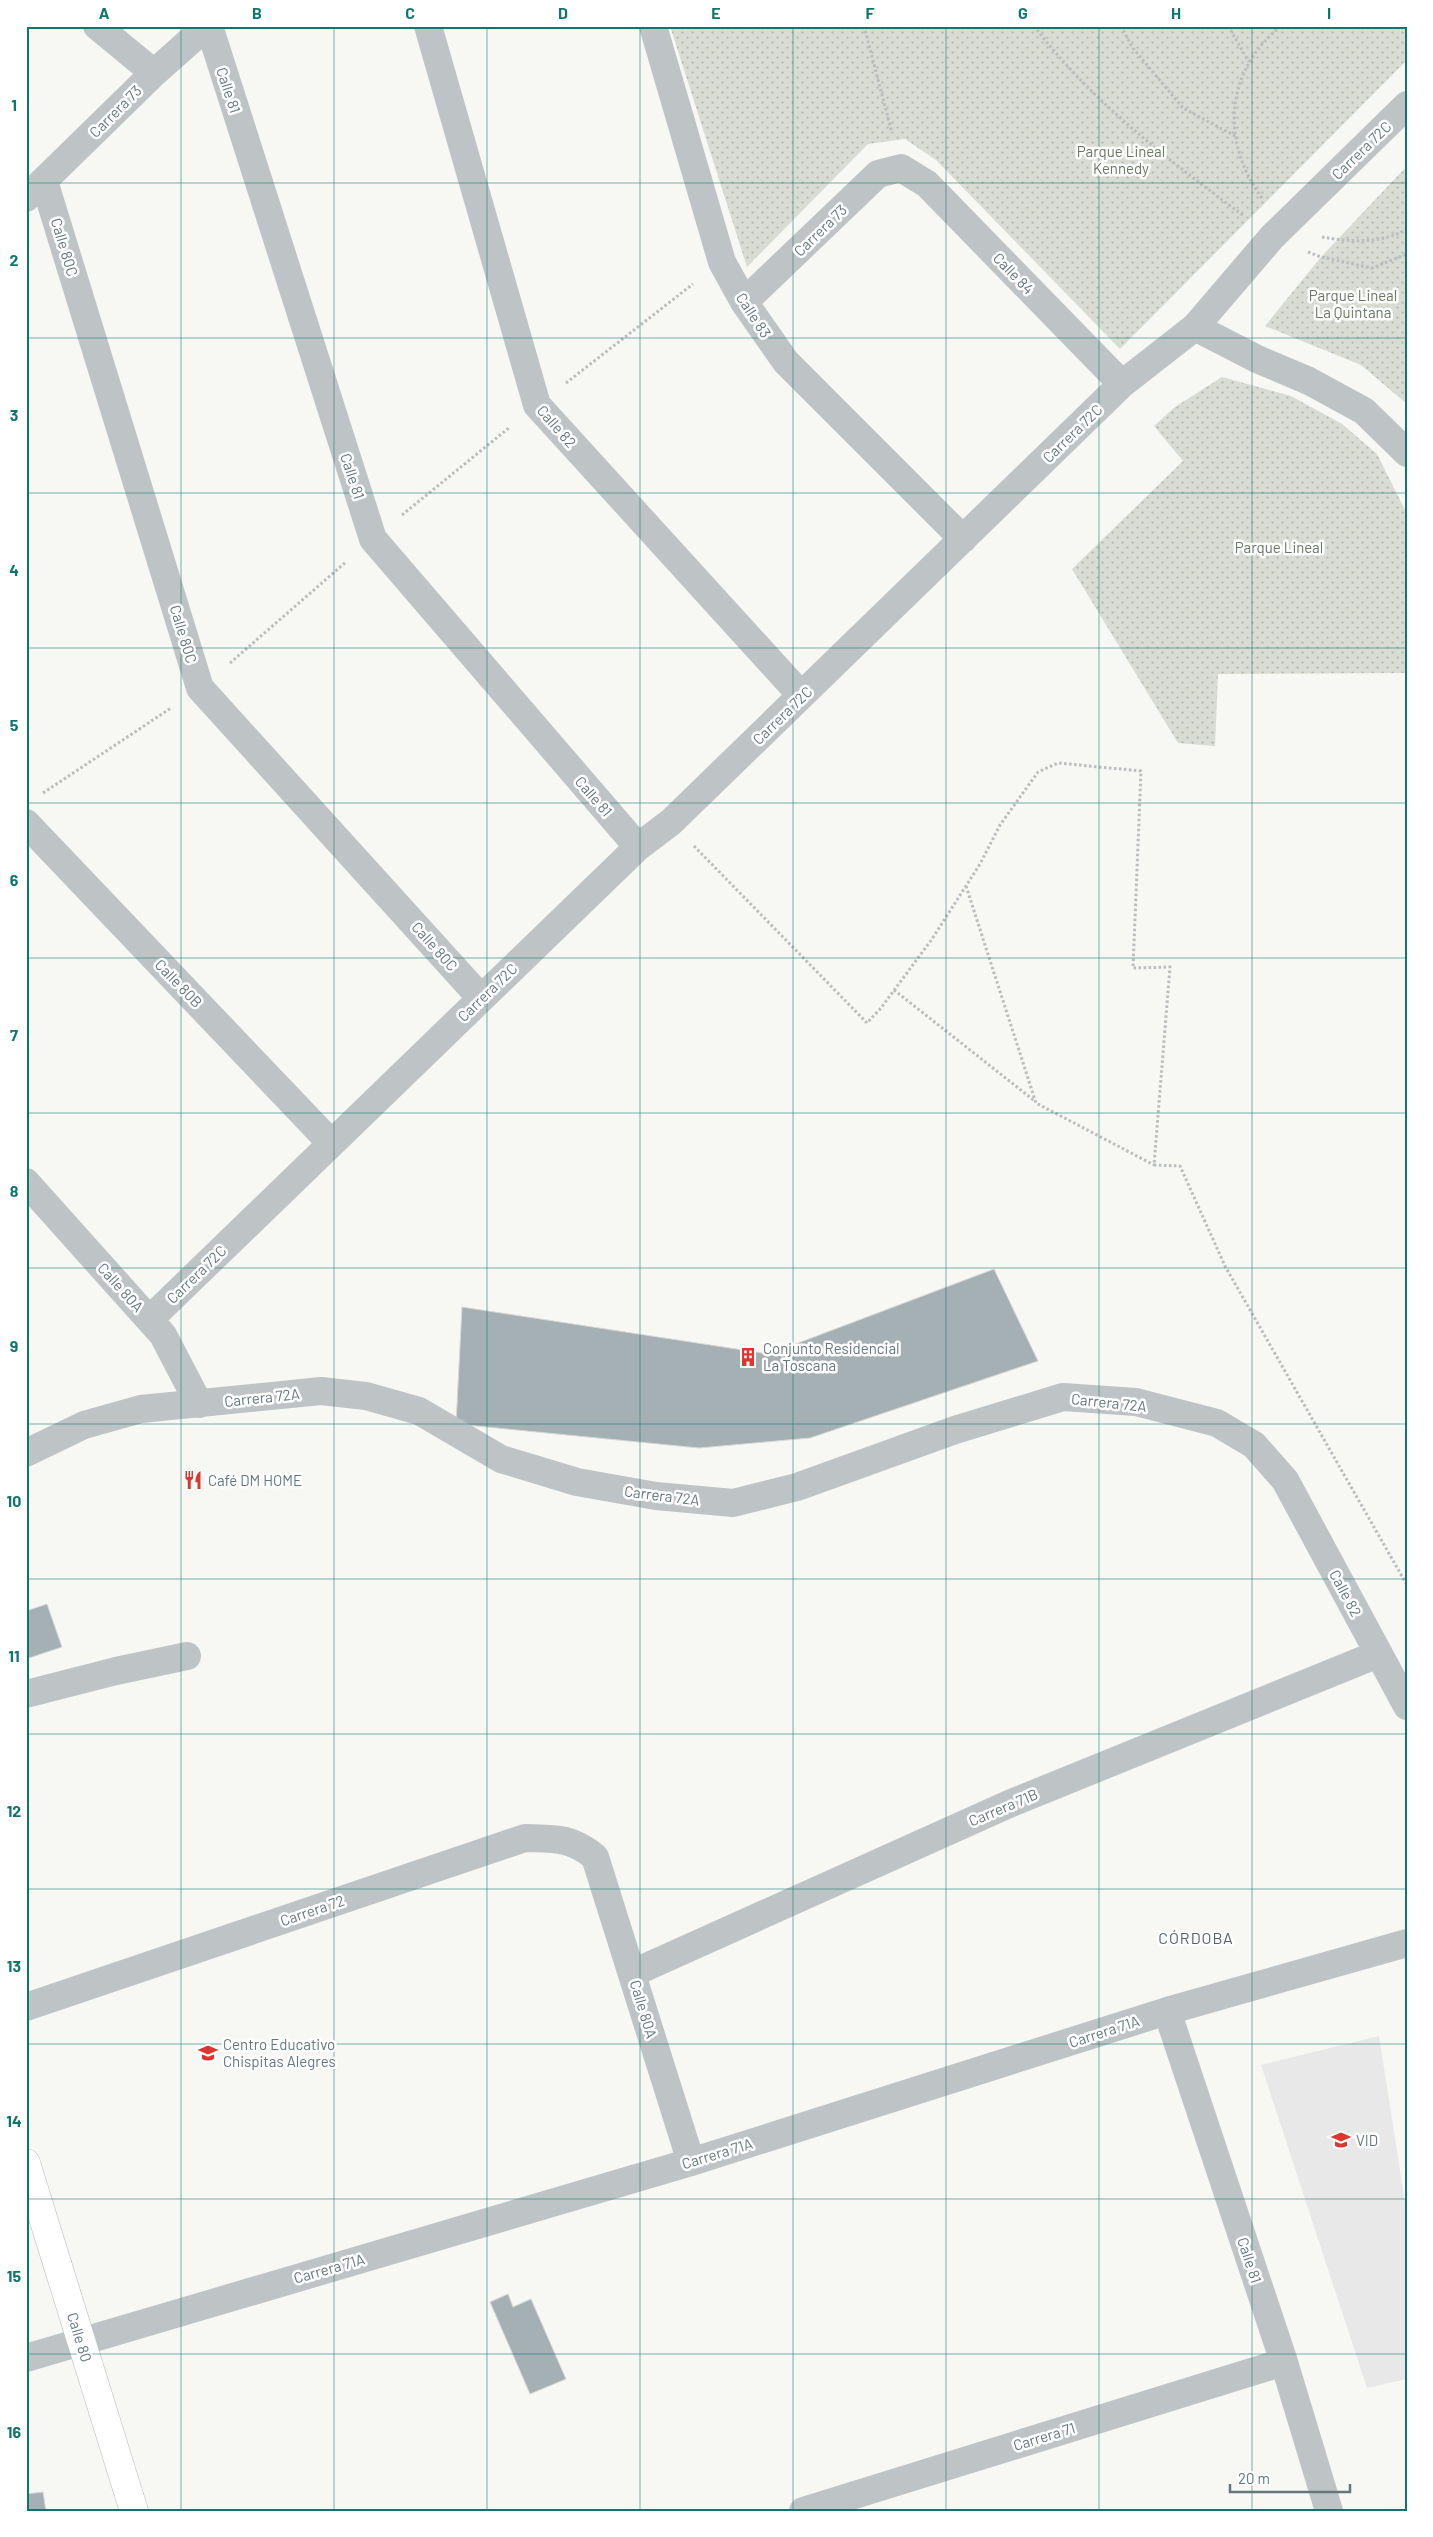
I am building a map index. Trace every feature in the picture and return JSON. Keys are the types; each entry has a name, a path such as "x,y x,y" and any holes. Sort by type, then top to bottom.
{"main road":[{"name":"Calle 80","path":"26,2163 134,2511"}],"street":[{"path":"96,26 154,73"},
{"name":"Carrera 73","path":"35,189 154,73 208,26"},
{"name":"Calle 81","path":"208,26 373,539 638,848"},
{"name":"Calle 82","path":"428,26 537,405 801,695"},
{"name":"Calle 83","path":"653,26 722,262 744,302 786,362 963,539"},
{"name":"Carrera 72C","path":"150,1319 638,848 671,822 1122,384 1195,327 1280,229 1407,105"},
{"name":"Carrera 73","path":"744,302 878,174 901,168"},
{"name":"Calle 84","path":"901,168 927,184 1122,384"},
{"name":"Calle 80C","path":"35,189 200,688 482,998"},
{"path":"1195,327 1257,359 1309,381 1364,411 1407,453"},
{"name":"Calle 80B","path":"26,823 331,1143"},
{"name":"Calle 80A","path":"26,1182 163,1335 199,1404"},
{"name":"Carrera 72A","path":"26,1452 84,1425 141,1409 321,1391 366,1396 419,1411 501,1459 577,1482 656,1496 733,1503 797,1487 955,1430 1063,1397 1136,1402 1217,1423 1254,1445 1285,1480"},
{"name":"Calle 82","path":"1285,1480 1407,1706"},
{"name":"Carrera 71B","path":"633,1973 1009,1804 1378,1654"},
{"path":"26,1694 116,1671 187,1656"},
{"name":"Carrera 72","path":"26,2007 525,1838 564,1839 582,1846 595,1858"},
{"name":"Calle 80A","path":"595,1858 633,1973 691,2162"},
{"name":"Carrera 71A","path":"26,2358 691,2162 1167,2011 1407,1944"},
{"name":"Calle 81","path":"1167,2011 1284,2362 1329,2511"},
{"name":"Carrera 71","path":"804,2511 1284,2362"}],"path":[{"path":"864,26 901,168"},
{"path":"1034,26 1052,50 1126,124 1321,257 1372,268 1407,254"},
{"path":"1121,26 1132,47 1183,108 1235,136"},
{"path":"1228,26 1249,62"},
{"path":"1280,229 1267,205 1248,179 1237,151 1233,120 1237,90 1249,62 1268,37 1282,26"},
{"path":"1280,229 1346,242 1375,240 1407,229"},
{"path":"671,822 867,1023 932,938 966,886 1000,825 1038,772 1058,763 1141,772 1133,968 1170,967 1154,1165"},
{"path":"966,886 1036,1103"},
{"path":"894,990 1036,1103 1154,1165 1180,1166 1226,1266 1407,1585"}],"shaded area":[{"name":"VID","path":"1379,2036 1407,2215 1407,2379 1367,2388 1261,2065"}],"green space":[{"name":"Parque Lineal Kennedy","path":"670,26 1407,26 1407,60 1120,349 936,160 905,139 868,144 747,267"},
{"name":"Parque Lineal La Quintana","path":"1407,166 1407,404 1361,365 1265,326 1321,257"},
{"name":"Parque Lineal","path":"1222,377 1291,396 1342,424 1377,454 1407,514 1407,673 1218,674 1215,746 1178,743 1072,569 1183,461 1154,426 1175,407"}],"building":[{"name":"Conjunto Residencial La Toscana","path":"994,1269 1038,1361 810,1438 699,1448 456,1424 462,1307 769,1354"},
{"path":"47,1604 62,1647 26,1659 26,1611"},
{"path":"508,2294 513,2307 531,2299 566,2379 530,2394 490,2302"},
{"path":"43,2492 46,2511 26,2511 26,2494"}],"place":[{"name":"Conjunto Residencial La Toscana","path":"748,1357"},
{"name":"Café DM HOME","path":"193,1480"},
{"name":"Centro Educativo Chispitas Alegres","path":"208,2053"},
{"name":"VID","path":"1341,2140"}],"district":[{"name":"CÓRDOBA","path":"1196,1937"}]}
